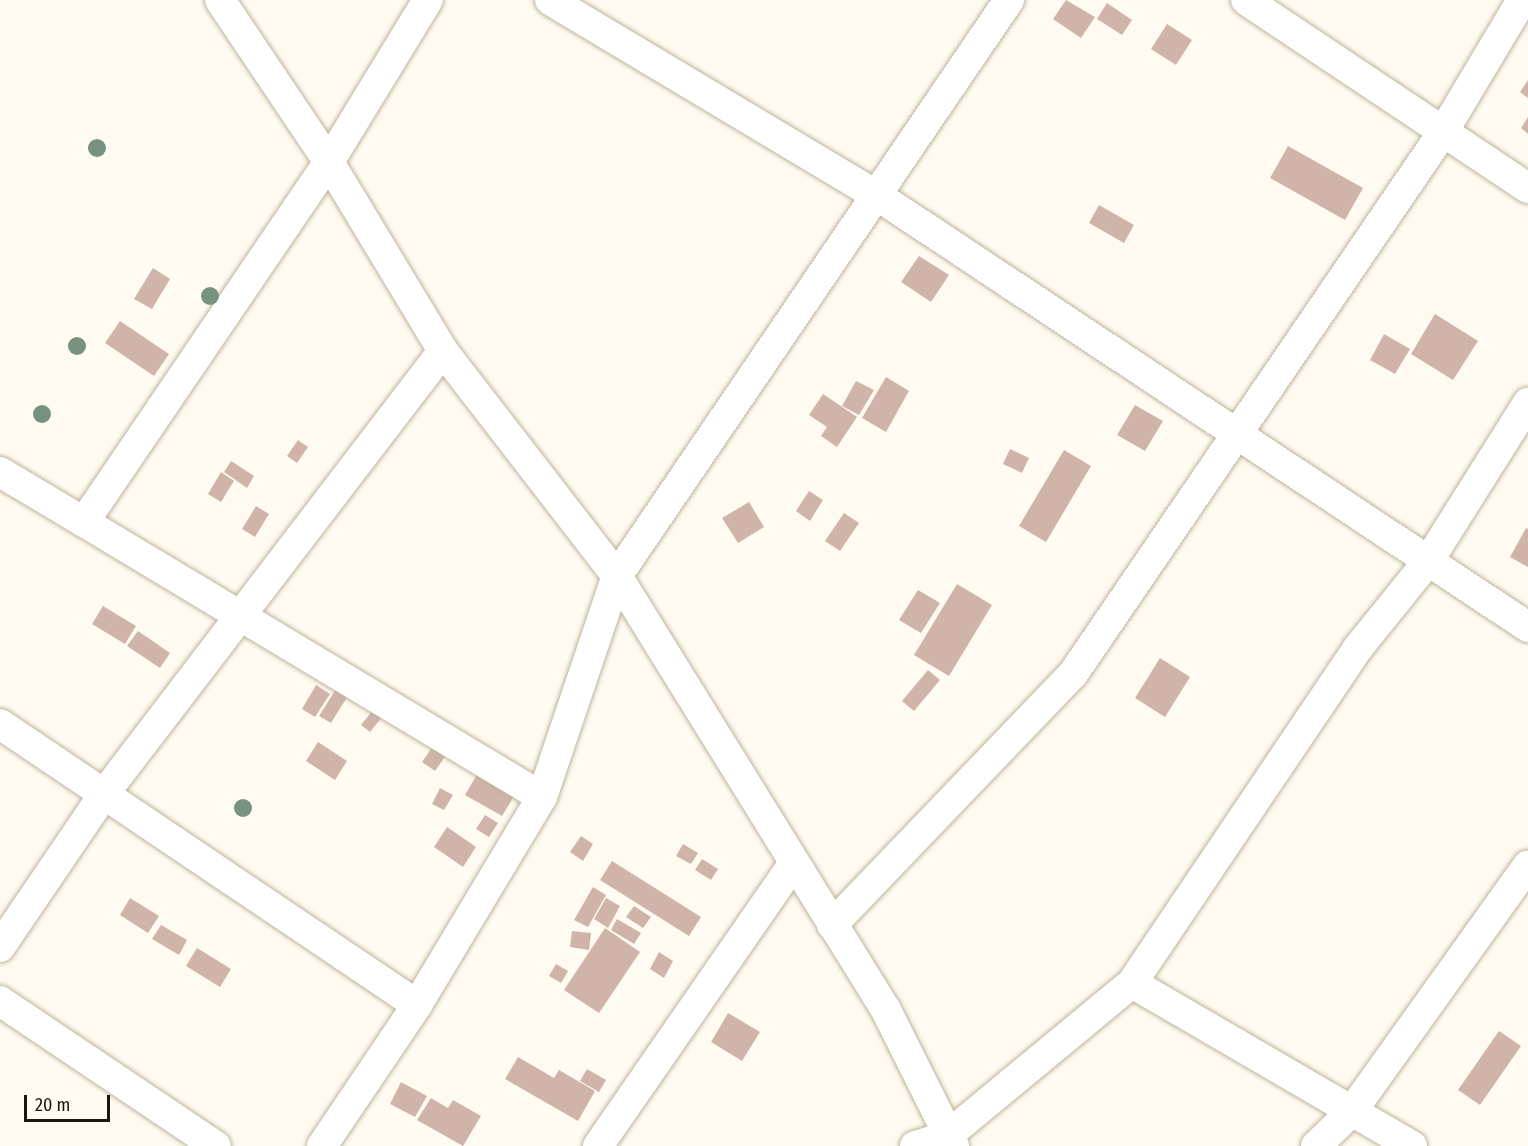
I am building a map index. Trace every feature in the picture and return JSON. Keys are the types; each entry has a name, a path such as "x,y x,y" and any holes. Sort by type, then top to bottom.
{"street":[{"path":"220,0 329,162 443,351 617,576 793,864 886,1010 951,1141"},
{"path":"84,522 329,162 428,0"},
{"path":"549,0 878,196 1528,627"},
{"path":"321,1146 417,1005 542,797 617,576 878,196 1009,0"},
{"path":"1246,0 1528,188"},
{"path":"832,925 1073,674 1443,132 1522,0"},
{"path":"0,947 104,794 443,351"},
{"path":"915,1146 951,1141 1132,984 1358,648 1429,560 1528,403"},
{"path":"0,472 542,797"},
{"path":"0,724 417,1005"},
{"path":"598,1146 793,864"},
{"path":"1316,1146 1352,1111 1528,865"},
{"path":"1132,984 1412,1146"},
{"path":"0,1001 216,1146"}],"building":[{"path":"1066,0 1095,17 1081,38 1053,19"},
{"path":"1107,3 1132,20 1122,35 1097,19"},
{"path":"1167,24 1192,40 1176,65 1151,49"},
{"path":"1528,80 1528,98 1520,92"},
{"path":"1528,117 1528,134 1521,128"},
{"path":"1288,146 1363,188 1345,220 1270,178"},
{"path":"1099,205 1134,225 1124,243 1089,223"},
{"path":"919,256 949,275 931,302 901,282"},
{"path":"153,268 170,279 152,309 134,299"},
{"path":"1435,314 1478,341 1453,380 1411,354"},
{"path":"120,321 169,354 154,376 105,343"},
{"path":"1384,334 1410,349 1395,374 1370,360"},
{"path":"886,377 909,391 886,432 862,418"},
{"path":"856,381 874,390 859,415 842,406"},
{"path":"823,394 857,417 837,447 821,436 827,427 809,415"},
{"path":"1135,405 1163,421 1145,451 1117,435"},
{"path":"298,440 308,447 297,463 287,456"},
{"path":"1010,449 1029,458 1022,473 1003,464"},
{"path":"1064,450 1091,466 1046,542 1019,526"},
{"path":"231,461 254,476 247,488 224,472"},
{"path":"221,472 234,481 221,502 208,494"},
{"path":"809,491 823,500 810,521 796,511"},
{"path":"749,502 764,527 738,543 722,518"},
{"path":"256,506 269,514 255,537 242,529"},
{"path":"844,513 859,523 840,551 825,541"},
{"path":"1526,528 1528,529 1528,567 1510,557"},
{"path":"957,584 992,605 949,676 914,655"},
{"path":"918,590 940,603 921,633 899,620"},
{"path":"103,606 136,626 125,644 92,624"},
{"path":"138,631 170,653 160,668 127,646"},
{"path":"1160,658 1190,677 1165,717 1135,698"},
{"path":"928,670 940,680 914,711 902,701"},
{"path":"316,685 330,694 315,717 302,709"},
{"path":"354,686 331,723 319,716 336,689"},
{"path":"377,705 387,711 370,732 361,725"},
{"path":"438,739 451,748 435,771 422,762"},
{"path":"318,742 347,761 335,780 306,761"},
{"path":"479,771 516,793 502,816 465,795"},
{"path":"440,788 453,795 444,810 432,804"},
{"path":"485,815 498,823 489,837 476,829"},
{"path":"447,827 476,847 463,867 434,847"},
{"path":"581,836 593,844 583,861 570,852"},
{"path":"683,844 698,853 691,864 676,856"},
{"path":"702,859 718,869 711,880 695,870"},
{"path":"612,861 701,917 689,936 600,880"},
{"path":"593,887 606,895 588,927 574,920"},
{"path":"130,898 159,916 148,933 120,915"},
{"path":"606,898 620,906 608,928 594,919"},
{"path":"634,906 651,917 643,928 626,917"},
{"path":"617,919 641,933 634,944 611,930"},
{"path":"161,925 187,940 179,955 152,939"},
{"path":"605,928 640,952 599,1013 564,990"},
{"path":"572,931 591,933 589,950 570,947"},
{"path":"197,948 231,969 220,987 186,966"},
{"path":"659,952 673,961 664,978 650,969"},
{"path":"556,964 568,971 561,983 549,976"},
{"path":"728,1013 760,1032 742,1061 711,1042"},
{"path":"1499,1031 1521,1046 1480,1105 1458,1090"},
{"path":"518,1057 554,1078 559,1070 595,1091 578,1121 505,1079"},
{"path":"587,1069 606,1080 599,1092 580,1081"},
{"path":"401,1082 427,1096 415,1117 390,1104"},
{"path":"431,1098 448,1108 453,1100 481,1116 463,1146 417,1120"}]}
